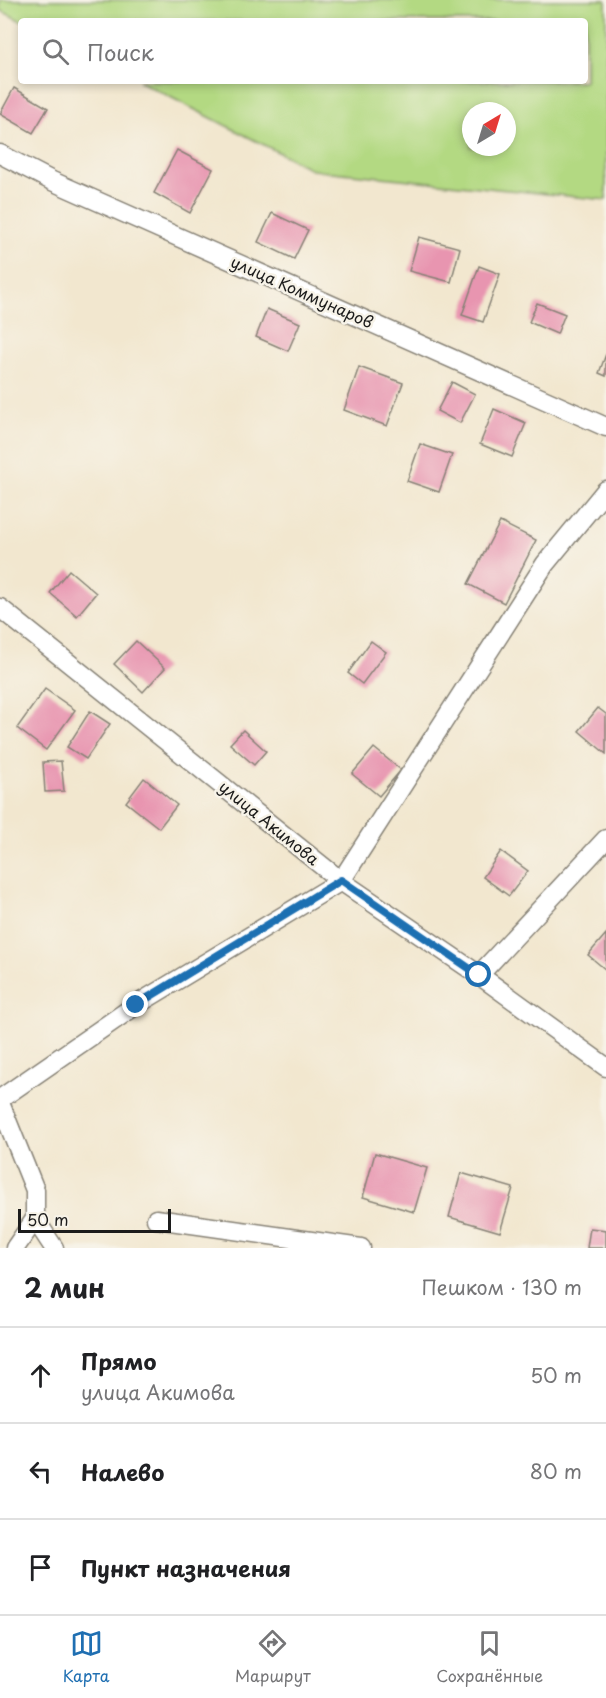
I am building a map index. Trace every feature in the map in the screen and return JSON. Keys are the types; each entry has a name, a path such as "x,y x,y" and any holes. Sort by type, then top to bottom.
{"street":[{"name":"улица Коммунаров","path":"0,154 74,191 606,427"},
{"path":"54,1248 35,1219 35,1190 0,1101 136,1005 341,880 545,564 606,490"},
{"name":"улица Акимова","path":"0,608 341,880 606,1066"},
{"path":"479,975 606,839"},
{"path":"15,1248 35,1219"},
{"path":"156,1220 361,1248"}],"green space":[{"path":"0,0 606,0 606,200 313,170 145,84 588,84 588,18 18,18 0,10"}],"building":[{"path":"14,88 48,108 33,133 0,114"},
{"path":"177,150 213,169 190,213 154,193"},
{"path":"272,213 308,230 294,259 258,242"},
{"path":"419,237 460,248 451,282 409,271"},
{"path":"479,266 500,274 483,322 462,315"},
{"path":"537,303 565,314 557,334 529,322"},
{"path":"267,309 300,323 288,351 256,337"},
{"path":"606,354 606,376 599,373"},
{"path":"359,367 403,383 387,426 344,410"},
{"path":"452,382 475,394 460,423 437,411"},
{"path":"494,409 526,423 512,457 480,444"},
{"path":"420,444 452,455 439,492 407,481"},
{"path":"500,522 536,540 504,603 468,584"},
{"path":"69,570 96,593 77,616 50,593"},
{"path":"136,641 165,668 143,692 114,664"},
{"path":"371,641 386,652 362,684 348,673"},
{"path":"45,689 75,710 46,750 17,728"},
{"path":"598,708 606,714 606,754 579,731"},
{"path":"90,711 110,724 86,759 67,747"},
{"path":"243,730 266,751 254,765 230,744"},
{"path":"374,748 401,770 379,796 352,774"},
{"path":"61,761 64,791 45,792 43,762"},
{"path":"144,778 177,805 159,828 126,802"},
{"path":"501,851 528,871 509,896 483,877"},
{"path":"606,934 606,970 588,955"},
{"path":"375,1153 427,1168 414,1212 363,1197"},
{"path":"461,1173 513,1188 500,1232 449,1217"},
{"path":"590,1228 606,1230 606,1248 587,1248"}],"route":[{"path":"136,1005 341,880 479,975"}]}
